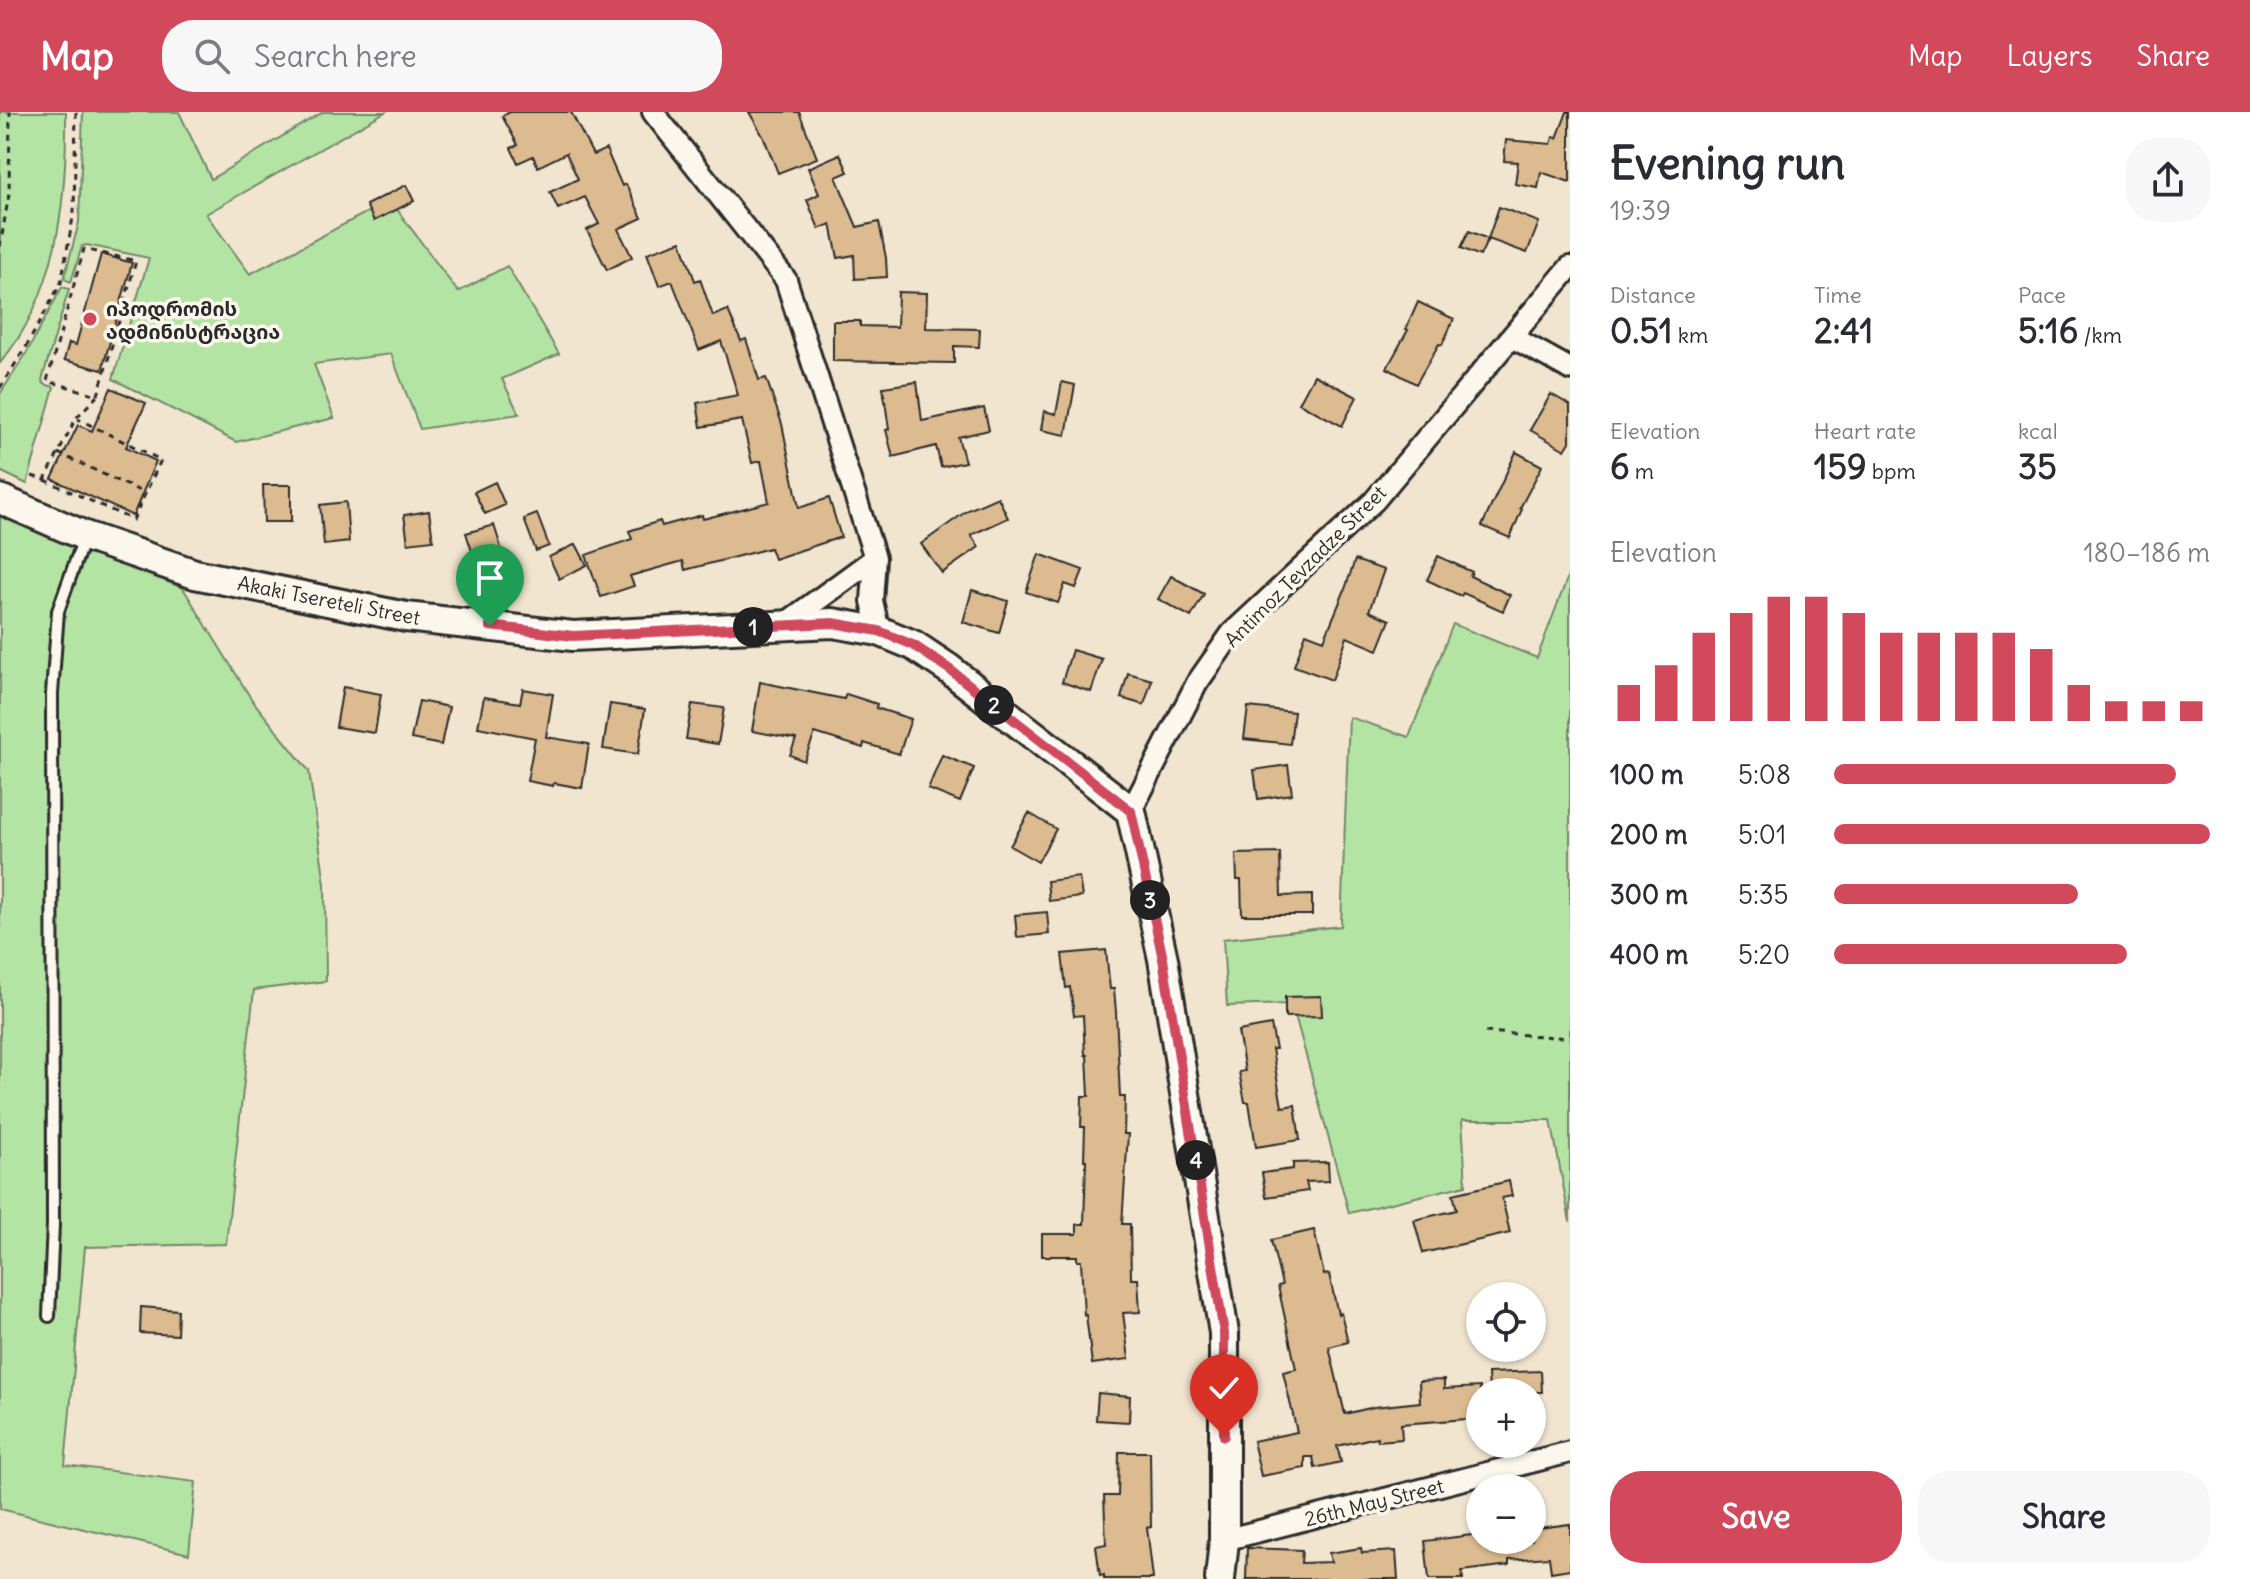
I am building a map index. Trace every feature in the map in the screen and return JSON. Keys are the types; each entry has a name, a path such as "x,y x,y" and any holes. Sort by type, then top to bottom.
{"street":[{"path":"653,112 786,280 875,558 872,601 879,631"},
{"name":"Antimoz Tevzadze Street","path":"1131,811 1197,683 1232,633 1374,501 1570,267"},
{"path":"1512,337 1570,369"},
{"name":"Akaki Tsereteli Street","path":"0,499 85,536 195,574 406,617 573,636 833,623 879,631 913,645 949,669 1131,811"},
{"path":"782,626 875,558"},
{"path":"1131,811 1163,959 1224,1333 1224,1540 1220,1579"},
{"name":"26th May Street","path":"1224,1540 1570,1452"}],"lane":[{"path":"49,1316 53,1224 52,694 58,611 85,536"}],"path":[{"path":"0,247 9,194 10,112"},
{"path":"0,388 61,283 74,212 76,112"},
{"path":"45,480 76,418 98,395 136,261 84,249 47,381 98,395"},
{"path":"32,476 133,520 161,460 76,418"},
{"path":"58,453 146,494"},
{"path":"1485,1032 1570,1038"}],"green space":[{"path":"0,112 66,112 66,145 61,211 47,276 20,336 0,363"},
{"path":"83,112 179,112 211,179 323,112 385,112 206,214 250,274 390,200 458,292 507,266 559,354 502,379 519,414 420,429 391,354 314,364 334,418 236,442 113,379 149,258 82,246 71,282 64,279 79,222"},
{"path":"62,287 69,289 42,380 44,384 54,387 27,484 0,471 0,394 26,354"},
{"path":"0,516 183,588 252,700 309,771 325,884 326,981 254,990 226,1244 85,1247 65,1465 196,1482 189,1554 0,1509"},
{"path":"1570,571 1570,1222 1551,1120 1462,1120 1466,1185 1349,1213 1292,1004 1227,1006 1223,939 1341,926 1349,717 1409,737 1453,624 1537,658"}],"building":[{"path":"510,112 571,112 593,155 606,149 622,186 626,184 642,218 618,229 632,257 607,270 587,230 599,224 585,197 558,209 550,192 578,179 566,153 538,167 533,156 518,163 511,148 518,145 502,116"},
{"path":"749,112 799,112 817,158 778,173"},
{"path":"1567,112 1570,112 1570,182 1541,172 1538,188 1515,184 1518,162 1504,161 1506,140 1551,144 1553,137 1557,138"},
{"path":"840,154 848,172 836,177 857,227 879,222 887,277 855,279 854,255 838,258 831,224 819,229 807,200 819,194 808,168"},
{"path":"406,185 414,201 374,221 366,205"},
{"path":"1499,207 1539,222 1527,253 1488,239"},
{"path":"1469,231 1488,239 1480,256 1461,248"},
{"path":"681,241 695,281 700,279 713,316 728,310 741,341 746,339 759,380 766,378 782,424 799,508 829,498 841,537 774,559 770,548 685,570 683,561 630,576 634,586 601,597 586,555 632,539 629,531 660,521 662,526 702,515 703,519 769,502 761,461 752,463 742,420 701,427 697,403 738,395 721,341 699,350 672,281 659,286 647,253"},
{"path":"101,254 132,263 102,370 64,360 69,343 76,345"},
{"path":"898,292 927,293 926,328 980,329 979,347 954,346 954,363 833,361 833,321 860,321 860,326 897,327"},
{"path":"1418,302 1454,319 1442,345 1439,344 1416,384 1387,368 1408,330"},
{"path":"1314,375 1357,397 1342,426 1299,403"},
{"path":"917,382 922,421 984,408 989,430 958,437 965,462 941,467 936,446 893,457 886,430 889,429 883,387"},
{"path":"1062,382 1075,385 1066,435 1041,430 1044,411 1056,414"},
{"path":"111,388 146,403 126,447 156,461 133,516 52,479 78,425 92,431"},
{"path":"1551,394 1570,405 1570,442 1565,450 1530,430"},
{"path":"1516,452 1542,466 1520,508 1510,538 1482,526"},
{"path":"495,482 505,505 485,514 474,492"},
{"path":"263,485 291,485 291,522 264,522"},
{"path":"998,497 1008,518 971,535 979,547 942,573 921,544 968,510"},
{"path":"346,502 349,542 324,545 320,505"},
{"path":"429,511 433,540 408,543 404,515"},
{"path":"537,514 549,546 536,551 524,519"},
{"path":"494,525 508,570 481,578 466,533"},
{"path":"576,544 587,565 559,579 549,557"},
{"path":"1039,554 1083,570 1076,588 1065,584 1058,603 1026,592"},
{"path":"1438,556 1510,595 1503,611 1427,580"},
{"path":"1355,560 1384,570 1369,611 1390,620 1378,650 1347,637 1332,680 1294,666 1306,633 1324,640"},
{"path":"1171,576 1204,594 1191,617 1158,599"},
{"path":"972,590 1008,601 999,633 963,622"},
{"path":"1072,650 1102,659 1091,692 1062,682"},
{"path":"1128,673 1152,680 1144,705 1121,698"},
{"path":"760,682 844,699 846,694 911,719 899,754 864,743 863,748 815,733 804,761 790,755 796,739 752,731"},
{"path":"343,687 381,694 375,733 336,727"},
{"path":"523,689 553,694 546,737 589,744 582,788 527,781 535,738 478,727 484,697 520,703"},
{"path":"419,701 449,707 441,745 411,739"},
{"path":"610,704 645,709 638,754 603,749"},
{"path":"692,704 724,708 718,744 686,739"},
{"path":"1248,707 1294,712 1290,744 1244,739"},
{"path":"942,755 974,768 960,802 928,789"},
{"path":"1288,765 1292,794 1258,799 1254,770"},
{"path":"1029,813 1056,829 1038,862 1010,846"},
{"path":"1280,853 1281,896 1312,895 1312,915 1242,915 1241,880 1237,880 1236,854"},
{"path":"1079,877 1082,897 1049,901 1047,881"},
{"path":"1047,912 1049,934 1017,937 1015,915"},
{"path":"1106,950 1110,989 1114,989 1120,1097 1125,1097 1124,1134 1128,1134 1122,1224 1130,1224 1131,1279 1138,1279 1140,1312 1123,1313 1129,1359 1092,1364 1084,1315 1081,1261 1077,1261 1077,1256 1042,1256 1042,1234 1077,1234 1077,1224 1084,1224 1085,1127 1081,1127 1082,1096 1089,1096 1087,1055 1083,1015 1074,1016 1070,987 1066,988 1062,954"},
{"path":"1321,996 1322,1016 1285,1017 1285,997"},
{"path":"1271,1025 1282,1107 1295,1105 1300,1140 1256,1147 1249,1102 1245,1102 1239,1072 1245,1071 1238,1031"},
{"path":"1328,1162 1329,1181 1306,1182 1308,1191 1266,1197 1262,1173 1293,1169 1293,1163"},
{"path":"1509,1181 1512,1196 1502,1198 1510,1233 1423,1253 1414,1220 1457,1210 1453,1194"},
{"path":"1314,1230 1324,1275 1329,1274 1348,1342 1329,1347 1345,1414 1420,1402 1419,1381 1444,1380 1444,1389 1466,1388 1466,1419 1401,1424 1402,1439 1378,1441 1377,1437 1337,1446 1341,1462 1315,1468 1313,1457 1305,1457 1305,1468 1261,1476 1253,1441 1297,1432 1283,1372 1296,1369 1271,1240"},
{"path":"141,1307 178,1310 177,1335 140,1333"},
{"path":"1541,1371 1541,1378 1488,1378 1488,1373"},
{"path":"1098,1393 1130,1396 1129,1422 1096,1420"},
{"path":"1119,1452 1150,1452 1151,1527 1147,1527 1153,1579 1104,1579 1104,1575 1100,1576 1096,1546 1106,1544 1104,1496 1118,1496"},
{"path":"1570,1524 1570,1569 1551,1572 1549,1557 1509,1560 1509,1565 1462,1571 1463,1579 1429,1579 1425,1541 1466,1536 1466,1554 1546,1554 1546,1527"},
{"path":"1247,1548 1302,1550 1301,1563 1331,1562 1329,1553 1361,1548 1362,1553 1396,1551 1398,1579 1246,1579"}],"place":[{"name":"იპოდრომის ადმინისტრაცია","path":"90,319"}],"route":[{"path":"490,626 573,636 833,623 879,631 913,645 949,669 1131,811 1163,959 1224,1333 1224,1436"}]}
